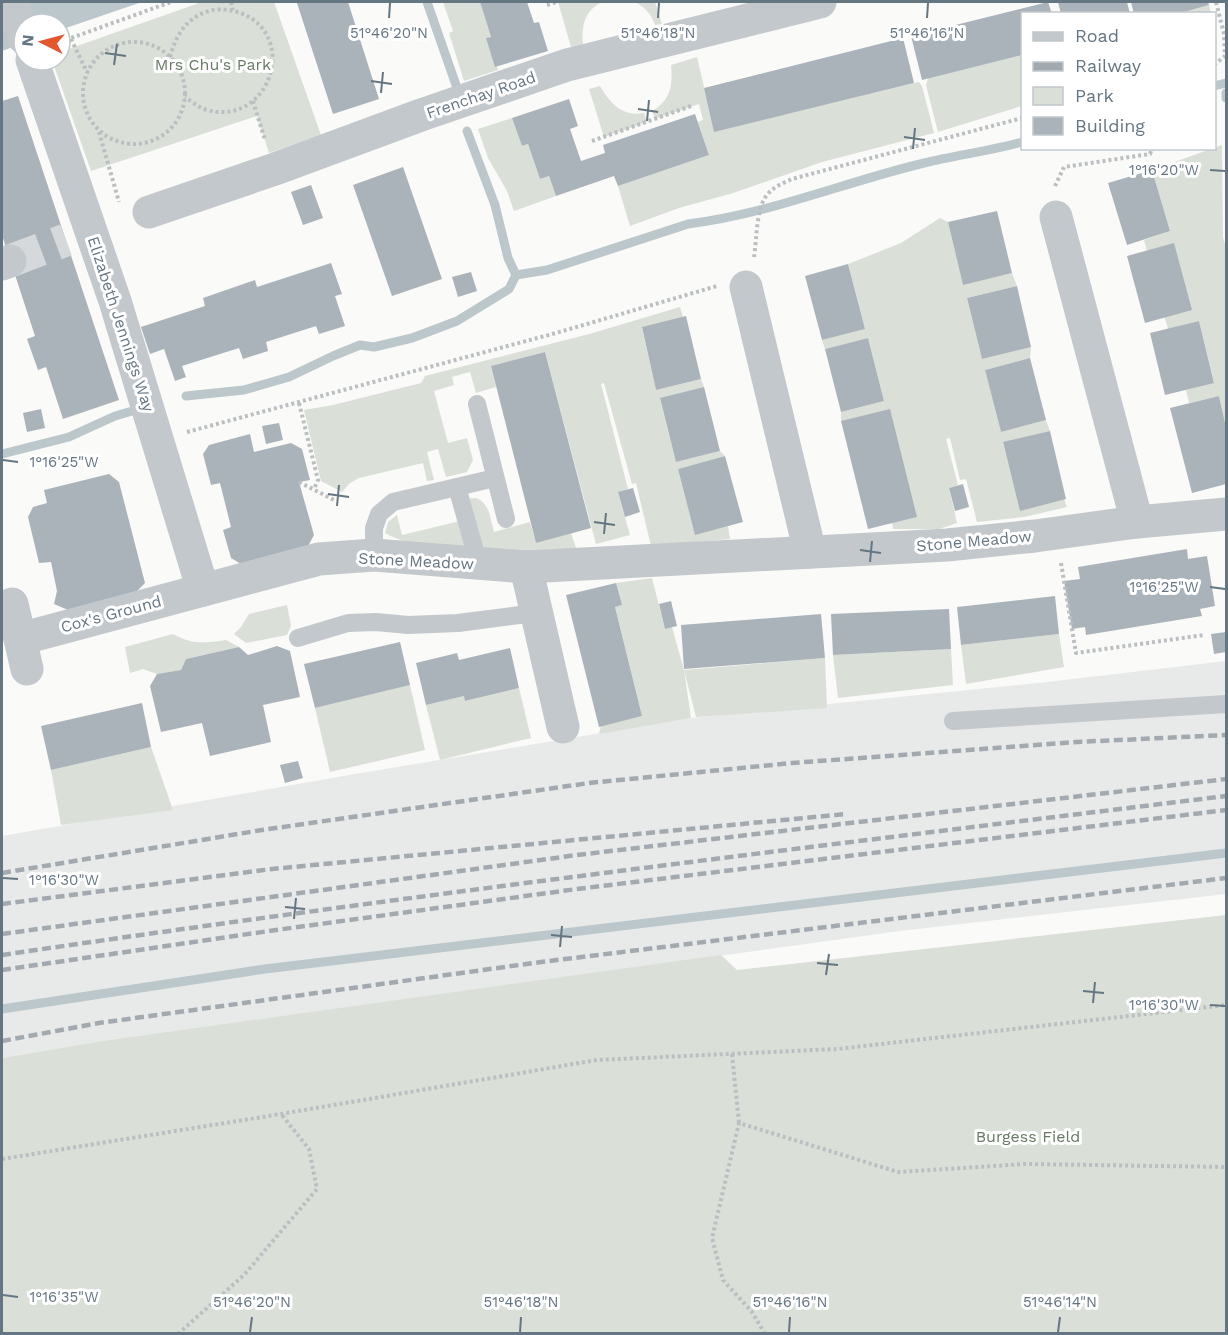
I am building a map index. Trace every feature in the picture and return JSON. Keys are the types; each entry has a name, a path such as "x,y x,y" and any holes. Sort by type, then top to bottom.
{"street":[{"name":"Frenchay Road","path":"135,211 275,169 567,65 820,2"},
{"name":"Elizabeth Jennings Way","path":"36,72 48,106 79,235 158,439 203,590"},
{"path":"1056,217 1137,522"},
{"path":"741,279 810,552"},
{"name":"Stone Meadow","path":"203,590 319,559 374,555 526,567 985,542 1137,522 1227,514"},
{"path":"526,567 563,727"},
{"name":"Cox's Ground","path":"12,604 23,654 203,590"}],"lane":[{"path":"477,405 506,519"},
{"path":"374,555 374,528 379,513 393,502 495,478"},
{"path":"457,487 479,565"},
{"path":"298,638 348,623 376,622 408,625 458,623 535,613"},
{"path":"953,721 1227,704"}],"path":[{"path":"72,39 171,2"},
{"path":"231,2 232,10"},
{"path":"547,5 558,2"},
{"path":"1216,2 1224,34 1225,56 1216,64"},
{"path":"170,57 175,40 184,26 198,15 215,10 232,10 249,17 262,29 271,44 273,61 270,78 263,93 253,101 235,111 218,112 201,108 185,97"},
{"path":"72,41 87,72"},
{"path":"99,131 114,140 130,144 147,143 162,136 174,124 183,110 185,97 183,76 174,61 161,49 145,42 128,42 110,47 96,57 87,72 83,88 84,104 89,118 99,131 135,211"},
{"path":"253,101 275,169"},
{"path":"592,141 692,106"},
{"path":"158,439 556,333 741,279 756,245 761,206 767,195 776,187 792,179 1021,119"},
{"path":"1056,217 1053,189 1064,167 1150,154 1151,150"},
{"path":"299,403 318,480 314,489"},
{"path":"299,482 336,501"},
{"path":"1061,559 1076,653 1204,634"},
{"path":"2,1159 597,1060 837,1049 1227,1005"},
{"path":"732,1054 739,1123 712,1238 723,1280 752,1312 765,1334"},
{"path":"178,1334 244,1275 317,1189 309,1149 281,1114"},
{"path":"739,1123 898,1172 1025,1164 1227,1167"}],"shaded area":[{"path":"2,2 142,2 72,26 72,12 12,12 12,47 2,51"},
{"path":"1226,661 1226,894 900,931 102,1041 2,1058 2,836 691,718 1047,682"}],"green space":[{"name":"Mrs Chu's Park","path":"202,2 274,2 321,135 269,153 257,116 91,171 56,72 72,72 72,48"},
{"path":"443,2 480,2 491,37 487,38 498,70 464,81 449,33 453,31"},
{"path":"558,2 603,2 588,14 583,31 583,44 571,47"},
{"path":"635,2 655,2 662,24 655,25 648,12"},
{"path":"1209,5 1211,12 1184,12"},
{"path":"1021,55 1021,106 938,132 926,85 928,78"},
{"path":"697,57 711,117 787,114 919,82 934,133 822,162 630,226 618,186 709,155 698,122 703,120 699,104 655,119 652,111 667,97 672,79 671,65"},
{"path":"600,86 608,98 623,111 644,113 647,122 604,137 589,89"},
{"path":"512,118 522,146 528,144 540,179 549,176 556,196 514,211 507,191 488,158 478,129"},
{"path":"1222,145 1223,237 1226,248 1226,427 1219,396 1189,403 1186,390 1214,382 1199,321 1168,329 1144,240 1170,231 1152,170 1208,150 1216,150 1216,147"},
{"path":"940,218 948,222 963,284 1012,273 1017,286 967,298 982,359 1031,347 1030,358 985,370 1001,432 1046,420 1050,431 1003,443 1020,510 1064,499 1067,507 1024,517 977,522 966,479 960,480 950,438 946,439 958,485 949,488 957,523 939,529 893,529 892,523 916,517 841,421 841,412 884,401 868,338 825,349 822,340 865,329 848,264 901,243"},
{"path":"680,307 683,317 642,328 656,390 701,379 704,387 660,399 676,462 720,451 725,456 678,469 695,534 728,526 730,539 651,546 636,483 632,484 604,383 601,384 628,489 618,493 630,535 596,544 545,352 491,366 496,387 476,393 470,372 452,377 454,385 434,391 448,443 467,438 473,460 467,472 446,477 438,449 427,452 434,480 427,481 423,463 359,478 350,483 342,492 321,481 304,410 421,383 425,376 593,333"},
{"path":"475,498 487,507 494,532 530,522 536,543 571,533 577,551 482,554 467,499"},
{"path":"397,515 402,535 460,521 468,551 415,545 385,533 388,522"},
{"path":"652,578 665,629 672,627 684,670 691,718 599,734 601,726 642,716 615,607 621,605 616,583"},
{"path":"287,605 291,626 287,635 246,643 234,634 249,614"},
{"path":"173,634 199,642 226,640 239,647 186,659 181,670 157,674 143,669 130,673 125,647"},
{"path":"1059,634 1064,667 966,684 961,645"},
{"path":"951,649 953,685 838,698 833,655"},
{"path":"825,658 827,708 696,717 684,670"},
{"path":"410,685 425,750 330,772 315,708"},
{"path":"519,688 531,738 440,760 426,705 464,696 466,701"},
{"path":"151,747 173,810 61,825 51,770"},
{"name":"Burgess Field","path":"1226,915 1226,1333 2,1333 2,1058 102,1041 721,955 737,970"}],"building":[{"path":"348,2 379,99 333,114 297,3"},
{"path":"480,2 527,2 534,23 539,22 548,51 495,67 486,38 491,37"},
{"path":"1048,2 1051,12 1021,12 1021,55 922,80 911,36"},
{"path":"1058,2 1127,2 1130,12 1060,12"},
{"path":"1131,2 1208,2 1209,5 1184,12 1134,12"},
{"path":"903,38 914,83 714,132 704,88"},
{"path":"18,96 119,400 63,419 46,367 38,370 27,339 35,336 2,235 2,101"},
{"path":"569,99 578,126 570,129 581,161 605,153 603,145 695,114 709,155 618,186 614,176 556,196 549,176 540,179 528,144 522,146 512,118"},
{"path":"403,167 442,279 392,296 353,185"},
{"path":"1152,170 1170,231 1127,245 1108,183"},
{"path":"311,185 323,218 303,225 291,192"},
{"path":"997,211 1012,273 963,285 948,222"},
{"path":"1174,243 1192,310 1145,323 1127,256"},
{"path":"331,263 342,294 335,296 345,326 319,334 316,326 266,342 268,351 243,359 239,348 182,366 186,377 175,381 164,349 150,354 141,327 205,306 203,298 255,280 257,287"},
{"path":"848,264 865,329 822,340 805,276"},
{"path":"471,272 477,291 458,297 452,277"},
{"path":"1017,286 1031,347 982,359 967,298"},
{"path":"686,316 701,379 656,390 642,327"},
{"path":"1199,321 1214,383 1165,395 1150,333"},
{"path":"868,338 884,401 841,412 825,349"},
{"path":"545,352 591,528 536,543 491,366"},
{"path":"1030,358 1046,420 1001,432 985,370"},
{"path":"704,387 720,451 676,462 660,398"},
{"path":"1219,396 1226,427 1226,484 1192,493 1170,408"},
{"path":"41,409 45,428 27,432 23,413"},
{"path":"890,409 917,517 868,529 841,421"},
{"path":"279,423 283,440 266,444 262,426"},
{"path":"1050,431 1066,499 1020,511 1003,442"},
{"path":"250,434 254,452 291,443 302,449 310,480 299,482 314,535 307,548 241,564 231,558 223,530 231,527 220,483 211,485 203,454 209,445"},
{"path":"725,456 743,522 695,535 678,469"},
{"path":"109,474 119,482 145,583 135,593 68,610 54,604 57,591 51,562 39,563 28,517 33,507 47,503 44,490"},
{"path":"963,484 969,507 955,511 949,488"},
{"path":"633,488 640,512 625,517 618,492"},
{"path":"1187,549 1188,559 1207,556 1215,606 1200,609 1202,616 1086,635 1085,627 1072,629 1064,581 1080,579 1078,567"},
{"path":"616,583 622,605 615,607 642,716 599,727 566,595"},
{"path":"1055,596 1059,634 961,645 957,607"},
{"path":"671,601 677,626 665,629 659,604"},
{"path":"949,609 951,649 833,655 831,614"},
{"path":"821,614 825,658 684,669 681,625"},
{"path":"1226,632 1226,652 1214,654 1211,634"},
{"path":"400,642 410,685 315,708 304,664"},
{"path":"277,646 290,651 300,697 263,705 271,742 210,756 202,723 161,732 150,686 157,674 181,670 186,659 239,647 248,655"},
{"path":"510,648 519,688 465,701 464,696 426,705 416,663 457,653 459,660"},
{"path":"142,703 151,747 51,770 41,726"},
{"path":"298,761 303,778 285,783 280,765"}],"waterway":[{"path":"427,2 456,85"},
{"path":"1216,86 1226,83"},
{"path":"1226,93 1226,98"},
{"path":"467,131 495,205 508,258 516,275 547,270 688,224 748,213 924,163 1021,142"},
{"path":"186,396 244,390 289,377 360,345 374,347 412,338 457,321 509,289 516,275"},
{"path":"2,454 69,437 115,416 139,409"},
{"path":"2,1009 265,969 1226,853"}],"tunnel":[{"path":"10,261 66,240"}],"railway":[{"path":"2,873 262,830 589,783 792,763 1077,742 1226,735"},
{"path":"2,934 577,855 1226,779"},
{"path":"2,955 767,852 1226,796"},
{"path":"2,970 577,889 1226,810"},
{"path":"2,904 272,869 846,814"},
{"path":"2,1041 99,1023 541,962 1226,878"}]}
